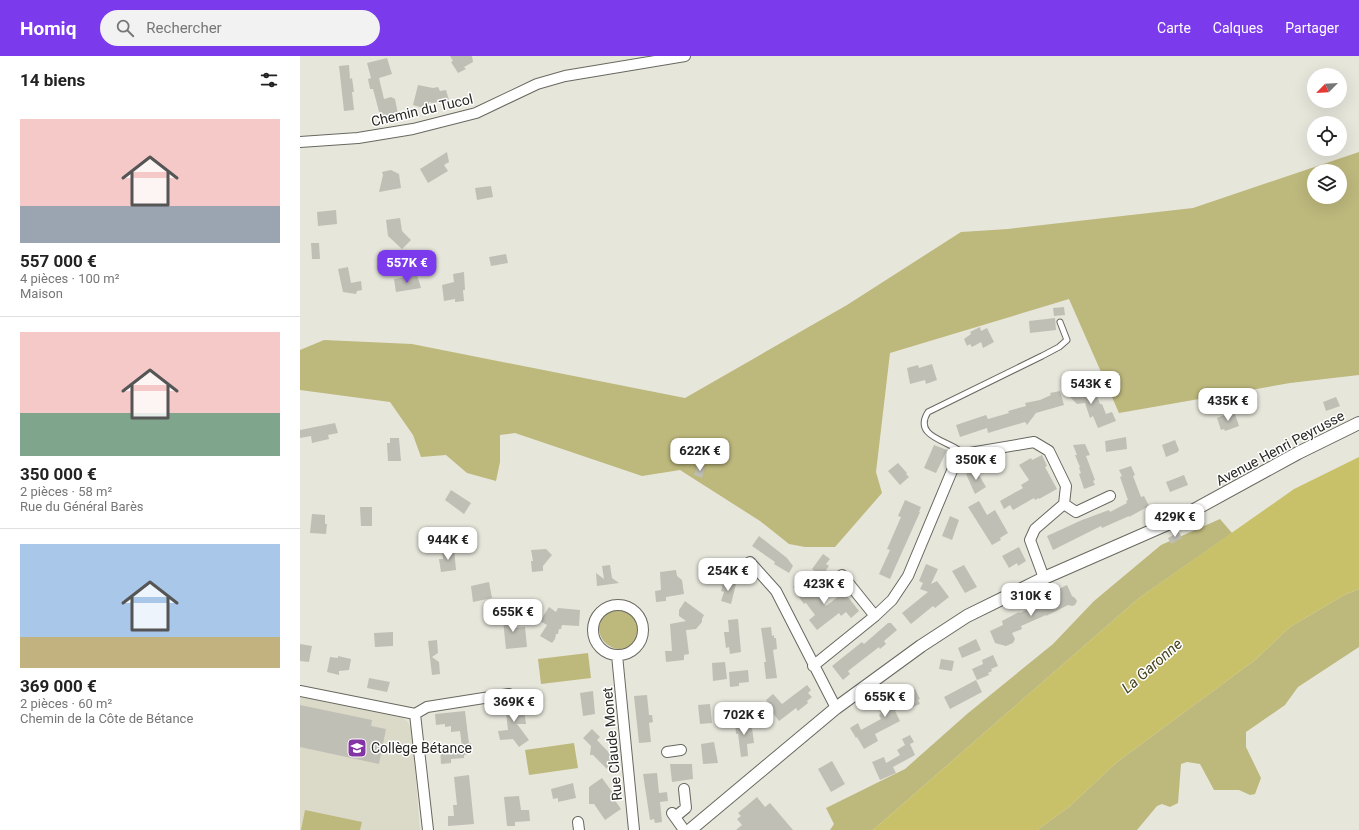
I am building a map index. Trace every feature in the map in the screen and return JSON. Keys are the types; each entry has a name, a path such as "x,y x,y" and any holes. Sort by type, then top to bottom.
{"street":[{"name":"Chemin du Tucol","path":"300,142 358,138 413,129 476,113 537,84 558,78 685,56"},
{"name":"Avenue Henri Peyrusse","path":"690,830 836,708 921,646 967,616 1044,578 1172,522 1298,453 1359,423"},
{"path":"813,666 875,616 892,600 908,576 954,466 970,453 1034,442 1049,451 1066,486 1064,504 1035,529 1030,540 1044,578"},
{"path":"1064,504 1076,512 1110,496"},
{"path":"750,562 776,591 813,666 836,708"},
{"path":"828,588 842,574 875,616"},
{"path":"622,604 636,611 644,626 641,642 629,653 618,655 606,652 598,646 593,632 596,616 605,607 622,604"},
{"name":"Rue Claude Monet","path":"618,655 634,830"},
{"path":"300,691 415,714 427,706 508,694"},
{"path":"415,714 428,830"},
{"path":"667,752 681,750"},
{"path":"684,789 686,808 674,815 684,830"}],"lane":[{"path":"966,456 963,451 958,448 930,435 924,421 928,412 1059,347 1067,340 1060,322"}],"shaded area":[{"path":"1359,152 1359,375 1290,383 1119,413 1069,299 890,353 876,472 882,493 835,547 805,547 789,544 760,521 680,470 642,476 515,433 500,435 500,462 496,481 467,473 446,455 421,457 413,435 390,402 300,390 300,350 324,340 412,344 685,398 847,305 961,232 1008,229 1193,208 1307,170 1307,204 1347,204 1347,164 1323,164"},
{"path":"1220,519 1232,533 1139,598 873,830 830,830 834,824 826,808 905,769 967,714 1053,644 1094,601 1161,545"},
{"path":"1359,589 1359,647 1298,687 1285,705 1246,732 1246,747 1261,778 1255,794 1250,795 1239,790 1214,790 1200,764 1187,762 1181,764 1178,803 1170,807 1162,804 1157,806 1137,830 1037,830 1069,807 1117,762 1255,660 1290,627 1344,595"},
{"path":"616,607 624,607 635,613 641,624 641,632 635,643 624,649 616,649 605,643 599,632 599,624 605,613"},
{"path":"588,653 591,678 541,684 538,659"},
{"name":"Collège Bétance","path":"300,696 403,718 408,722 412,731 420,830 300,830"},
{"path":"574,743 578,768 529,775 525,750"},
{"path":"305,810 362,822 360,830 301,830"}],"water":[{"name":"La Garonne","path":"1359,457 1359,589 1344,595 1290,627 1255,660 1117,762 1069,807 1037,830 873,830 1139,598 1294,489"}],"building":[{"path":"450,56 472,56 473,62 464,67 466,69 458,73 451,62 453,61"},
{"path":"387,58 392,74 379,78 384,99 391,97 395,99 398,114 381,119 373,89 370,89 368,79 371,78 367,63"},
{"path":"349,65 350,79 352,78 354,92 352,92 354,110 344,111 339,66"},
{"path":"418,85 433,88 438,87 440,91 446,90 449,100 432,103 429,102 429,104 423,105 423,108 413,105"},
{"path":"447,152 449,162 444,165 448,171 428,183 420,169"},
{"path":"391,170 399,174 401,188 379,192 383,175 382,172"},
{"path":"491,186 493,197 477,200 475,188"},
{"path":"336,210 337,224 318,226 317,212"},
{"path":"400,218 402,231 411,240 402,249 388,236 386,220"},
{"path":"311,243 319,243 320,259 312,259"},
{"path":"506,254 508,263 491,266 489,257"},
{"path":"348,267 351,283 361,281 362,290 357,291 356,294 343,292 338,269"},
{"path":"464,272 464,301 455,302 455,299 444,301 442,285 454,282 453,274"},
{"path":"417,275 421,288 396,292 394,279"},
{"path":"1064,307 1065,315 1054,316 1053,308"},
{"path":"1055,318 1056,330 1030,333 1029,321"},
{"path":"980,327 981,331 987,328 994,342 983,348 981,342 972,347 970,344 967,346 964,339 971,334 970,332"},
{"path":"932,364 937,380 926,384 925,380 910,384 907,368 918,365 919,368"},
{"path":"1079,385 1081,391 1094,389 1106,414 1112,412 1116,421 1098,428 1093,416 1090,418 1085,403 1077,404 1063,390"},
{"path":"1060,391 1064,405 1036,413 1027,425 1025,422 988,433 987,428 960,437 956,425 986,415 988,419 1009,413 1008,411 1026,406 1025,403 1040,400 1051,395 1050,393"},
{"path":"1336,397 1340,406 1326,411 1323,402"},
{"path":"1234,411 1239,426 1225,431 1224,429 1221,430 1217,418"},
{"path":"335,423 338,433 328,435 329,439 312,443 311,436 300,438 300,430"},
{"path":"1126,437 1127,449 1106,452 1105,441"},
{"path":"390,438 399,438 401,461 388,461 387,443 390,443"},
{"path":"1175,440 1179,450 1178,452 1166,457 1162,445"},
{"path":"1085,444 1090,455 1086,456 1095,480 1093,481 1095,485 1084,489 1079,474 1081,473 1080,467 1075,455 1077,455 1073,445"},
{"path":"934,445 947,450 936,473 924,468"},
{"path":"1042,455 1047,466 1045,467 1057,489 1039,499 1035,500 1034,498 1013,510 1010,505 1004,509 1000,501 1023,488 1021,485 1029,480 1019,465 1031,458 1032,460"},
{"path":"898,463 909,477 900,485 888,471"},
{"path":"697,466 705,468 702,478 694,475"},
{"path":"1131,466 1141,497 1144,496 1149,506 1129,517 1102,528 1101,526 1053,550 1047,536 1082,520 1109,510 1110,512 1127,503 1126,501 1128,500 1119,470"},
{"path":"975,468 986,487 975,494 966,474"},
{"path":"1184,475 1188,485 1170,492 1166,482"},
{"path":"451,490 471,503 464,514 445,500"},
{"path":"905,500 921,507 890,579 879,574 890,550 887,549 901,517 898,516"},
{"path":"979,501 987,515 995,510 1008,533 1000,538 1001,540 992,545 968,507"},
{"path":"360,507 372,507 372,526 361,526"},
{"path":"312,514 325,515 325,524 327,524 326,534 310,533"},
{"path":"950,516 959,520 952,540 942,536"},
{"path":"1179,532 1182,538 1171,544 1168,538"},
{"path":"759,536 787,558 793,566 789,573 774,564 775,562 752,546"},
{"path":"1019,547 1026,561 1018,566 1017,563 1009,568 1002,556"},
{"path":"454,548 456,570 441,572 439,559 443,559 442,550"},
{"path":"546,549 552,555 543,566 543,571 532,572 531,561 533,561 531,550"},
{"path":"823,554 830,559 826,564 829,566 823,577 812,569"},
{"path":"926,564 938,569 931,584 937,581 949,597 935,608 933,606 911,624 902,613 928,592 920,589 923,583 919,581"},
{"path":"610,565 612,578 619,583 597,586 596,573 604,579 602,566"},
{"path":"964,565 977,587 965,593 952,571"},
{"path":"676,570 677,576 682,580 684,594 666,597 666,601 656,602 655,591 661,590 660,572"},
{"path":"804,579 826,606 844,592 859,611 851,618 846,612 841,616 839,613 817,630 809,620 815,615 806,603 804,604 793,587"},
{"path":"724,580 736,584 731,604 721,601 724,592 721,591"},
{"path":"489,582 492,598 473,602 471,586"},
{"path":"1067,585 1072,596 1077,601 1075,605 1068,605 1021,626 1022,629 1012,633 1015,639 1013,643 1006,646 995,643 990,631 1003,625 1002,621 1019,612 1020,613 1028,609 1029,611 1046,603 1045,602 1053,599 1057,590"},
{"path":"685,601 704,615 702,622 696,629 686,630 689,654 684,655 684,660 666,662 665,651 672,651 670,624 686,621 679,616 679,610"},
{"path":"549,607 556,612 558,608 580,610 579,626 562,625 552,643 540,636 547,625 540,621"},
{"path":"511,610 512,628 525,627 527,647 506,649 502,611"},
{"path":"738,619 741,652 730,654 729,647 726,648 724,632 729,632 728,620"},
{"path":"888,623 891,623 897,630 884,641 886,644 880,649 879,647 848,671 850,674 843,680 832,666 862,642 864,644"},
{"path":"771,627 772,636 774,635 774,638 776,638 777,649 773,650 777,678 766,679 764,662 766,662 761,628"},
{"path":"393,632 393,646 375,647 374,633"},
{"path":"976,639 981,650 962,658 958,648"},
{"path":"437,640 438,653 432,657 439,662 440,674 432,675 428,641"},
{"path":"300,644 312,646 309,662 300,661"},
{"path":"993,655 998,666 991,669 992,671 988,673 989,675 977,680 972,669 983,664 982,660"},
{"path":"338,656 351,659 349,670 339,671 339,675 327,672 330,657 338,658"},
{"path":"941,659 954,661 952,671 939,669"},
{"path":"725,662 727,679 713,681 712,663"},
{"path":"748,670 749,682 739,683 739,686 730,687 729,672"},
{"path":"369,678 390,682 387,692 367,688"},
{"path":"976,680 982,692 950,709 944,697"},
{"path":"807,685 811,690 808,693 812,697 807,701 808,703 798,711 796,708 779,721 769,708 771,706 766,700 773,694 782,704"},
{"path":"915,689 920,699 918,700 920,704 913,707 911,703 895,711 900,721 875,734 878,741 864,749 850,728 858,723 861,730 881,719 879,715 881,713 879,708 881,707 880,703 888,699 889,701"},
{"path":"593,691 595,714 583,716 580,693"},
{"path":"647,695 649,715 652,715 653,722 649,723 651,742 639,743 634,696"},
{"path":"514,698 514,703 520,702 521,710 524,710 526,724 517,724 529,740 519,747 513,739 500,740 498,731 508,730 505,705 506,701"},
{"path":"710,704 712,723 700,724 698,705"},
{"path":"300,705 372,720 371,726 386,729 379,764 300,747"},
{"path":"465,711 469,744 471,743 472,753 464,755 464,758 451,759 451,763 441,764 440,748 462,747 460,731 451,732 451,726 445,727 445,724 436,725 435,714"},
{"path":"749,720 750,728 752,728 754,743 747,744 748,756 741,757 735,722"},
{"path":"592,729 600,737 597,740 616,760 607,769 593,755 590,755 591,746 583,738"},
{"path":"910,735 914,742 910,744 915,755 893,767 896,773 880,780 872,762 884,757 886,763 900,755 897,750 905,745 902,739"},
{"path":"714,742 718,763 703,764 701,744"},
{"path":"832,761 845,784 831,792 818,769"},
{"path":"670,764 692,764 693,779 672,782"},
{"path":"657,773 659,793 667,792 668,801 660,802 662,822 655,823 654,819 650,820 643,774"},
{"path":"469,775 474,824 448,826 448,816 454,816 453,805 457,805 454,777"},
{"path":"602,778 613,793 611,795 621,809 605,820 594,804 589,804 589,787"},
{"path":"573,783 576,798 558,802 558,798 553,799 551,789"},
{"path":"519,796 521,810 529,810 530,821 515,822 515,826 507,826 504,797"},
{"path":"757,797 765,807 770,803 793,830 736,830 742,825 737,819 741,816 738,813"}],"place":[{"name":"Collège Bétance","path":"357,748"}]}
